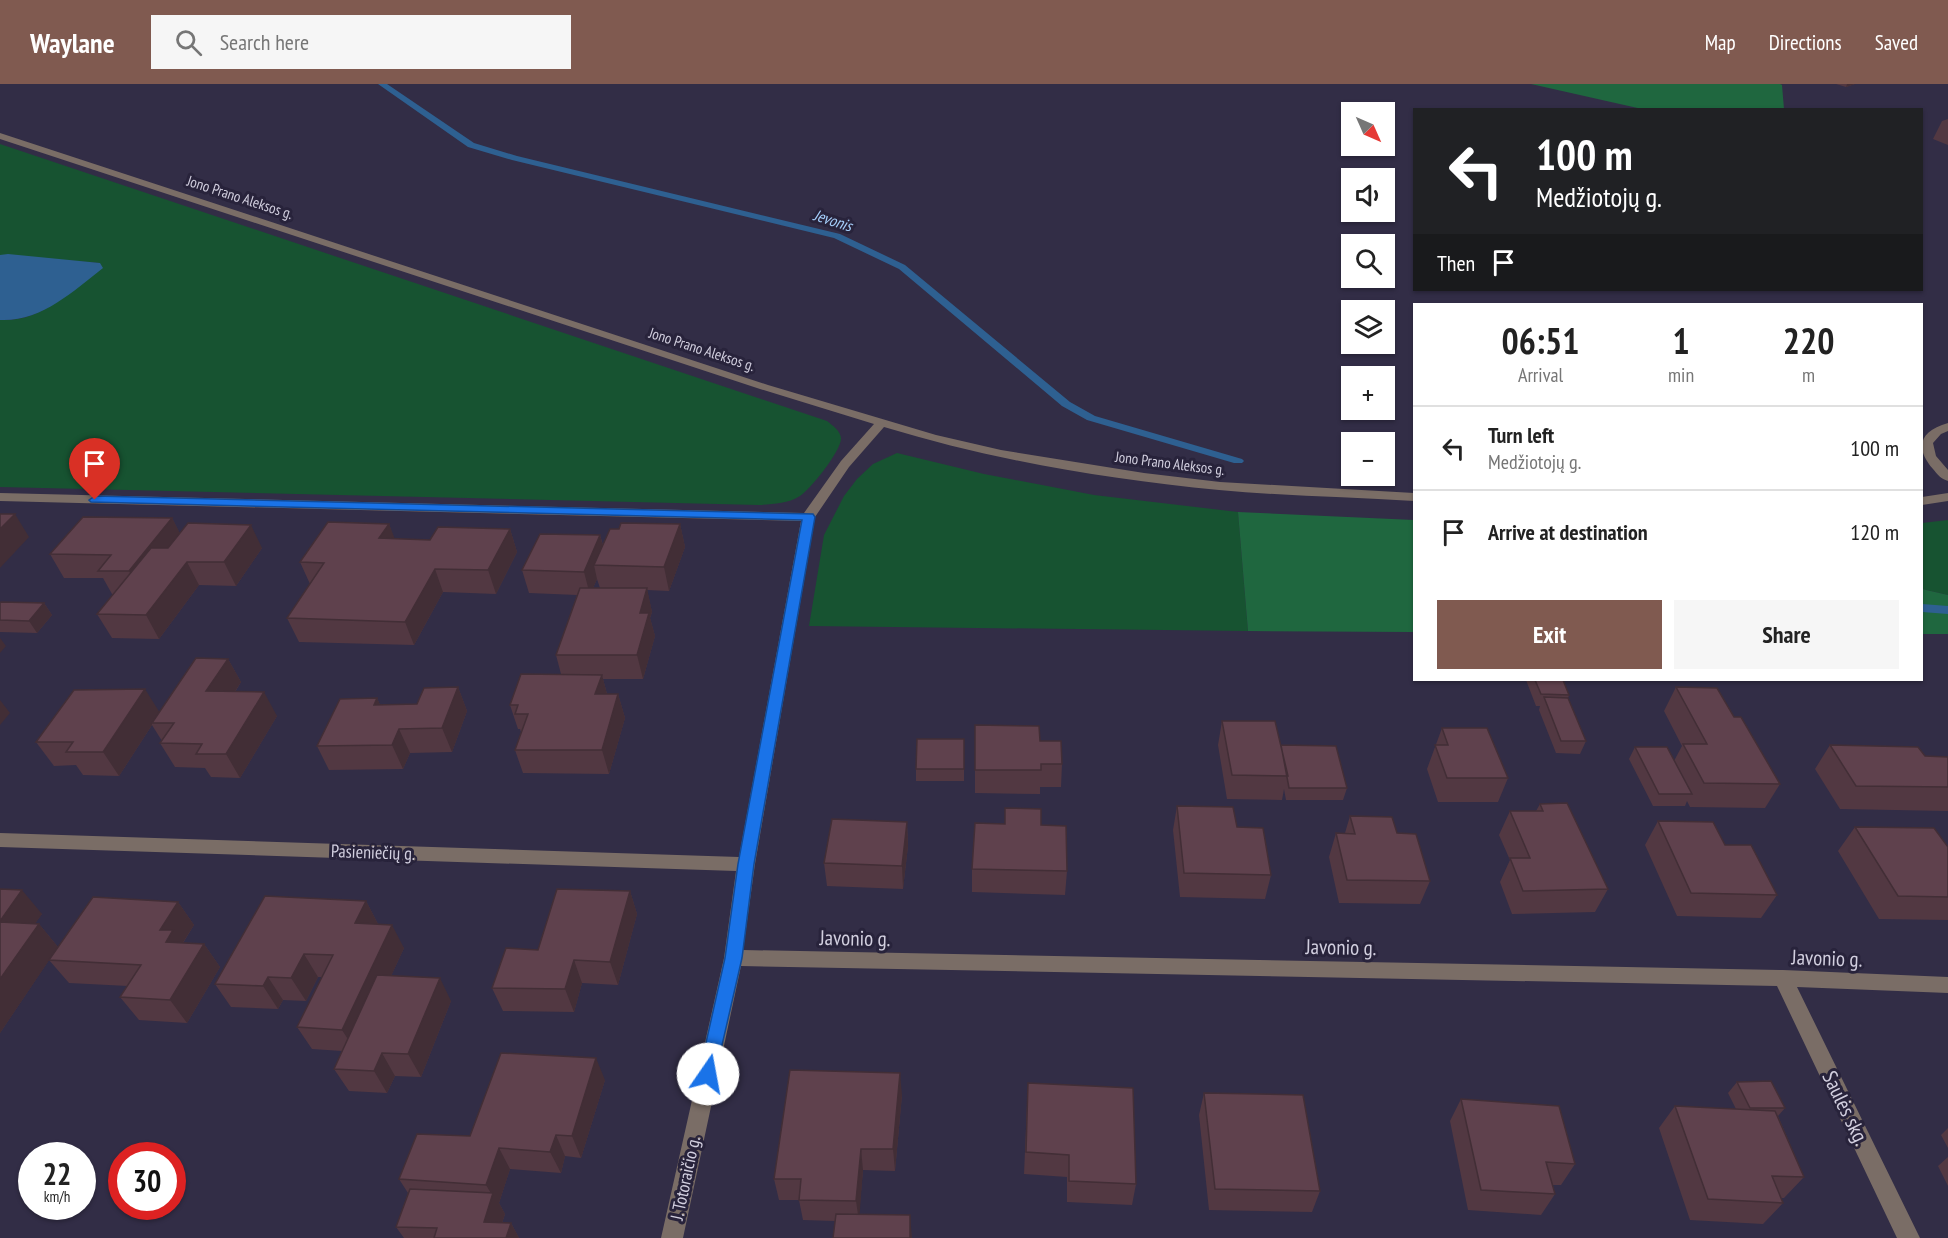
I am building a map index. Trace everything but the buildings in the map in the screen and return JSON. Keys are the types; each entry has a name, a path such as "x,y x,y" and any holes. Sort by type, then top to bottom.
{"street":[{"name":"Jono Prano Aleksos g.","path":"0,136 764,387 881,423 1001,454 1144,477 1231,486 1413,497"},
{"path":"0,497 808,517 845,464 881,423"},
{"path":"1948,427 1934,432 1928,439 1926,448 1926,460 1948,477"},
{"path":"1923,501 1948,497"},
{"name":"J. Totoraičio g.","path":"672,1238 733,958 746,864 808,517"},
{"name":"Pasieniečių g.","path":"0,840 746,864"},
{"name":"Javonio g.","path":"733,958 1783,978 1948,985"},
{"name":"Saulės skg.","path":"1783,978 1908,1238"}],"green space":[{"path":"1531,84 1780,84 1782,85 1784,108 1638,108"},
{"path":"0,144 827,421 839,433 840,444 825,469 800,496 785,502 759,505 0,487 0,320 30,316 43,310 67,294 100,263 0,255"},
{"path":"897,453 984,474 1094,495 1238,512 1248,631 809,626 824,535 844,496 857,479 873,464"},
{"path":"1238,512 1413,520 1413,632 1248,631"},
{"path":"1948,520 1948,595 1923,589 1923,523"},
{"path":"1923,589 1948,595 1948,634 1923,634"}],"water":[{"path":"0,255 100,263 103,268 68,296 42,311 15,319 0,320"}],"waterway":[{"name":"Jevonis","path":"382,84 471,145 515,158 837,236 902,267 1066,404 1091,418 1238,461"},
{"name":"Jevonis","path":"1923,608 1948,610"}],"route":[{"path":"95,500 808,517 746,864 733,958 708,1074"}]}
